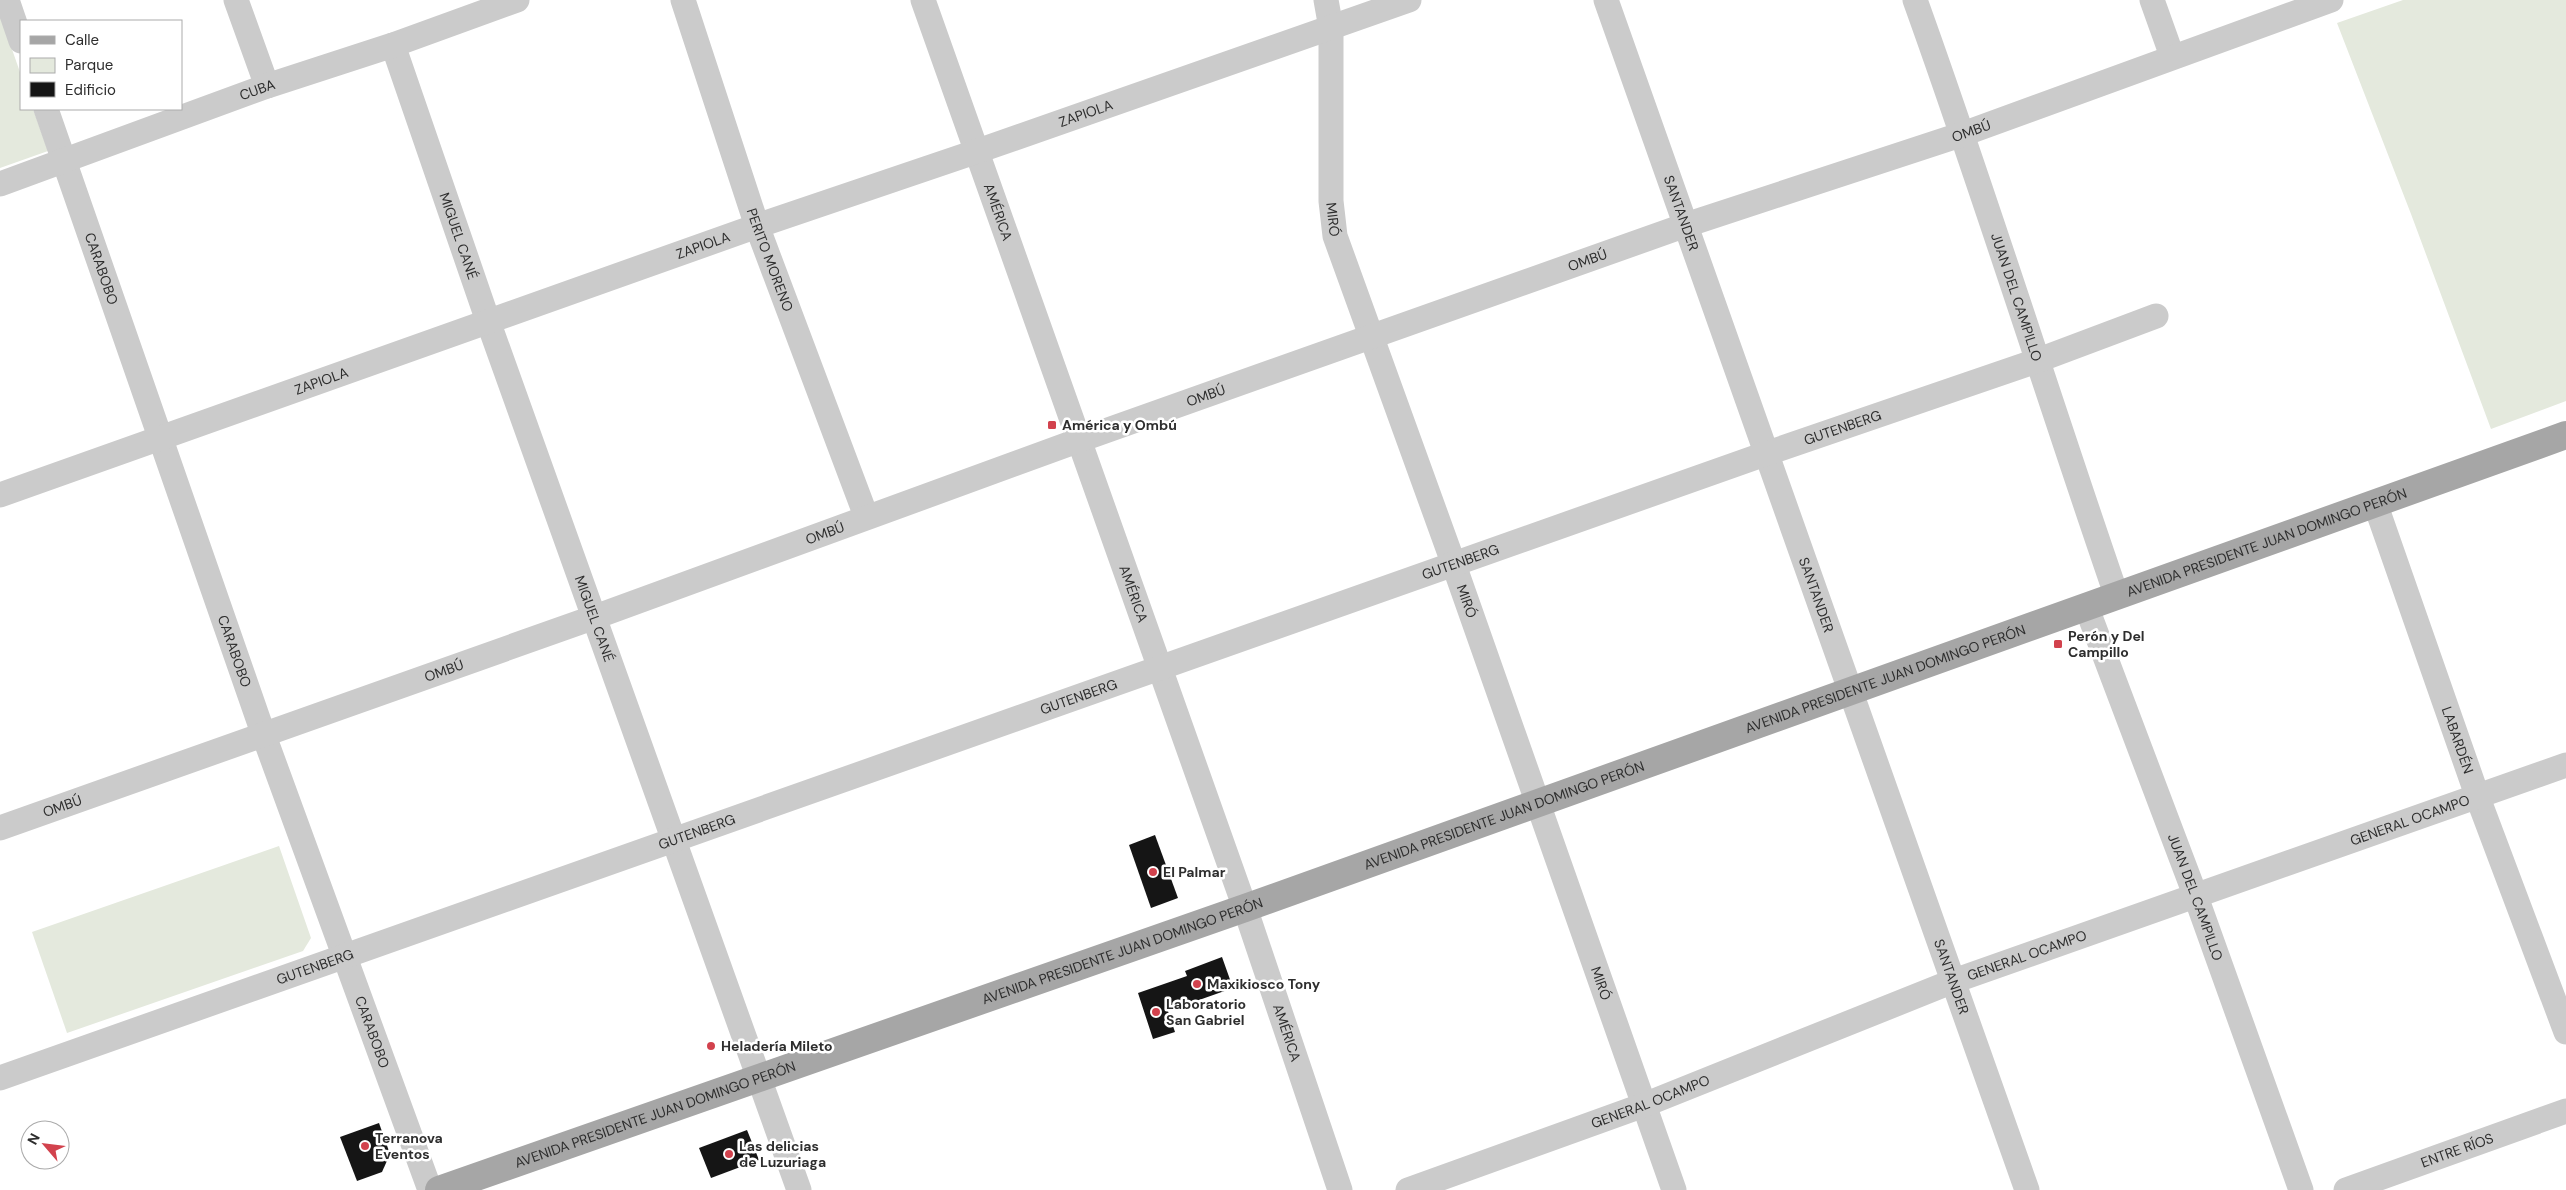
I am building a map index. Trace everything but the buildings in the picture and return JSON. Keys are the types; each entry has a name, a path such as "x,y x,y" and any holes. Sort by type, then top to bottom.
{"main road":[{"name":"AVENIDA PRESIDENTE JUAN DOMINGO PERÓN","path":"439,1190 1245,908 2116,594 2566,435"}],"street":[{"path":"6,0 20,38"},
{"path":"236,0 267,86"},
{"name":"CUBA","path":"0,184 65,162 267,86 393,45 466,8 517,0"},
{"name":"PERITO MORENO","path":"683,0 757,226 866,516"},
{"name":"AMÉRICA","path":"923,0 1158,670 1245,908 1340,1190"},
{"name":"MIRÓ","path":"1326,0 1331,28 1332,220 1335,236 1454,565 1674,1190"},
{"name":"ZAPIOLA","path":"0,495 757,226 1409,0"},
{"name":"SANTANDER","path":"1606,0 1951,982 2027,1190"},
{"name":"JUAN DEL CAMPILLO","path":"1915,0 1963,134 2036,360 2116,594"},
{"path":"2152,0 2172,56"},
{"name":"OMBÚ","path":"0,828 262,733 595,617 866,516 1077,441 1686,226 1963,134 2172,56 2331,0"},
{"name":"MIGUEL CANÉ","path":"393,45 488,321 798,1190"},
{"name":"CARABOBO","path":"46,110 262,733 430,1190"},
{"name":"GUTENBERG","path":"0,1078 2156,316"},
{"name":"LABARDÉN","path":"2375,503 2478,798 2566,1032"},
{"name":"JUAN DEL CAMPILLO","path":"2086,606 2196,896 2301,1190"},
{"name":"GENERAL OCAMPO","path":"1408,1190 1644,1105 1951,982 2478,798 2566,765"},
{"name":"ENTRE RÍOS","path":"2346,1190 2566,1111"}],"green space":[{"path":"2403,0 2566,0 2566,401 2491,429 2337,23"},
{"path":"0,15 20,72 20,110 33,110 48,151 0,168"},
{"path":"279,846 311,938 303,951 67,1033 32,932"}],"place":[{"name":"América y Ombú","path":"1052,425"},
{"name":"Perón y Del Campillo","path":"2058,644"},
{"name":"El Palmar","path":"1153,872"},
{"name":"Maxikiosco Tony","path":"1197,984"},
{"name":"Laboratorio San Gabriel","path":"1156,1012"},
{"name":"Heladería Mileto","path":"711,1046"},
{"name":"Terranova Eventos","path":"365,1146"},
{"name":"Las delicias de Luzuriaga","path":"729,1154"}]}
